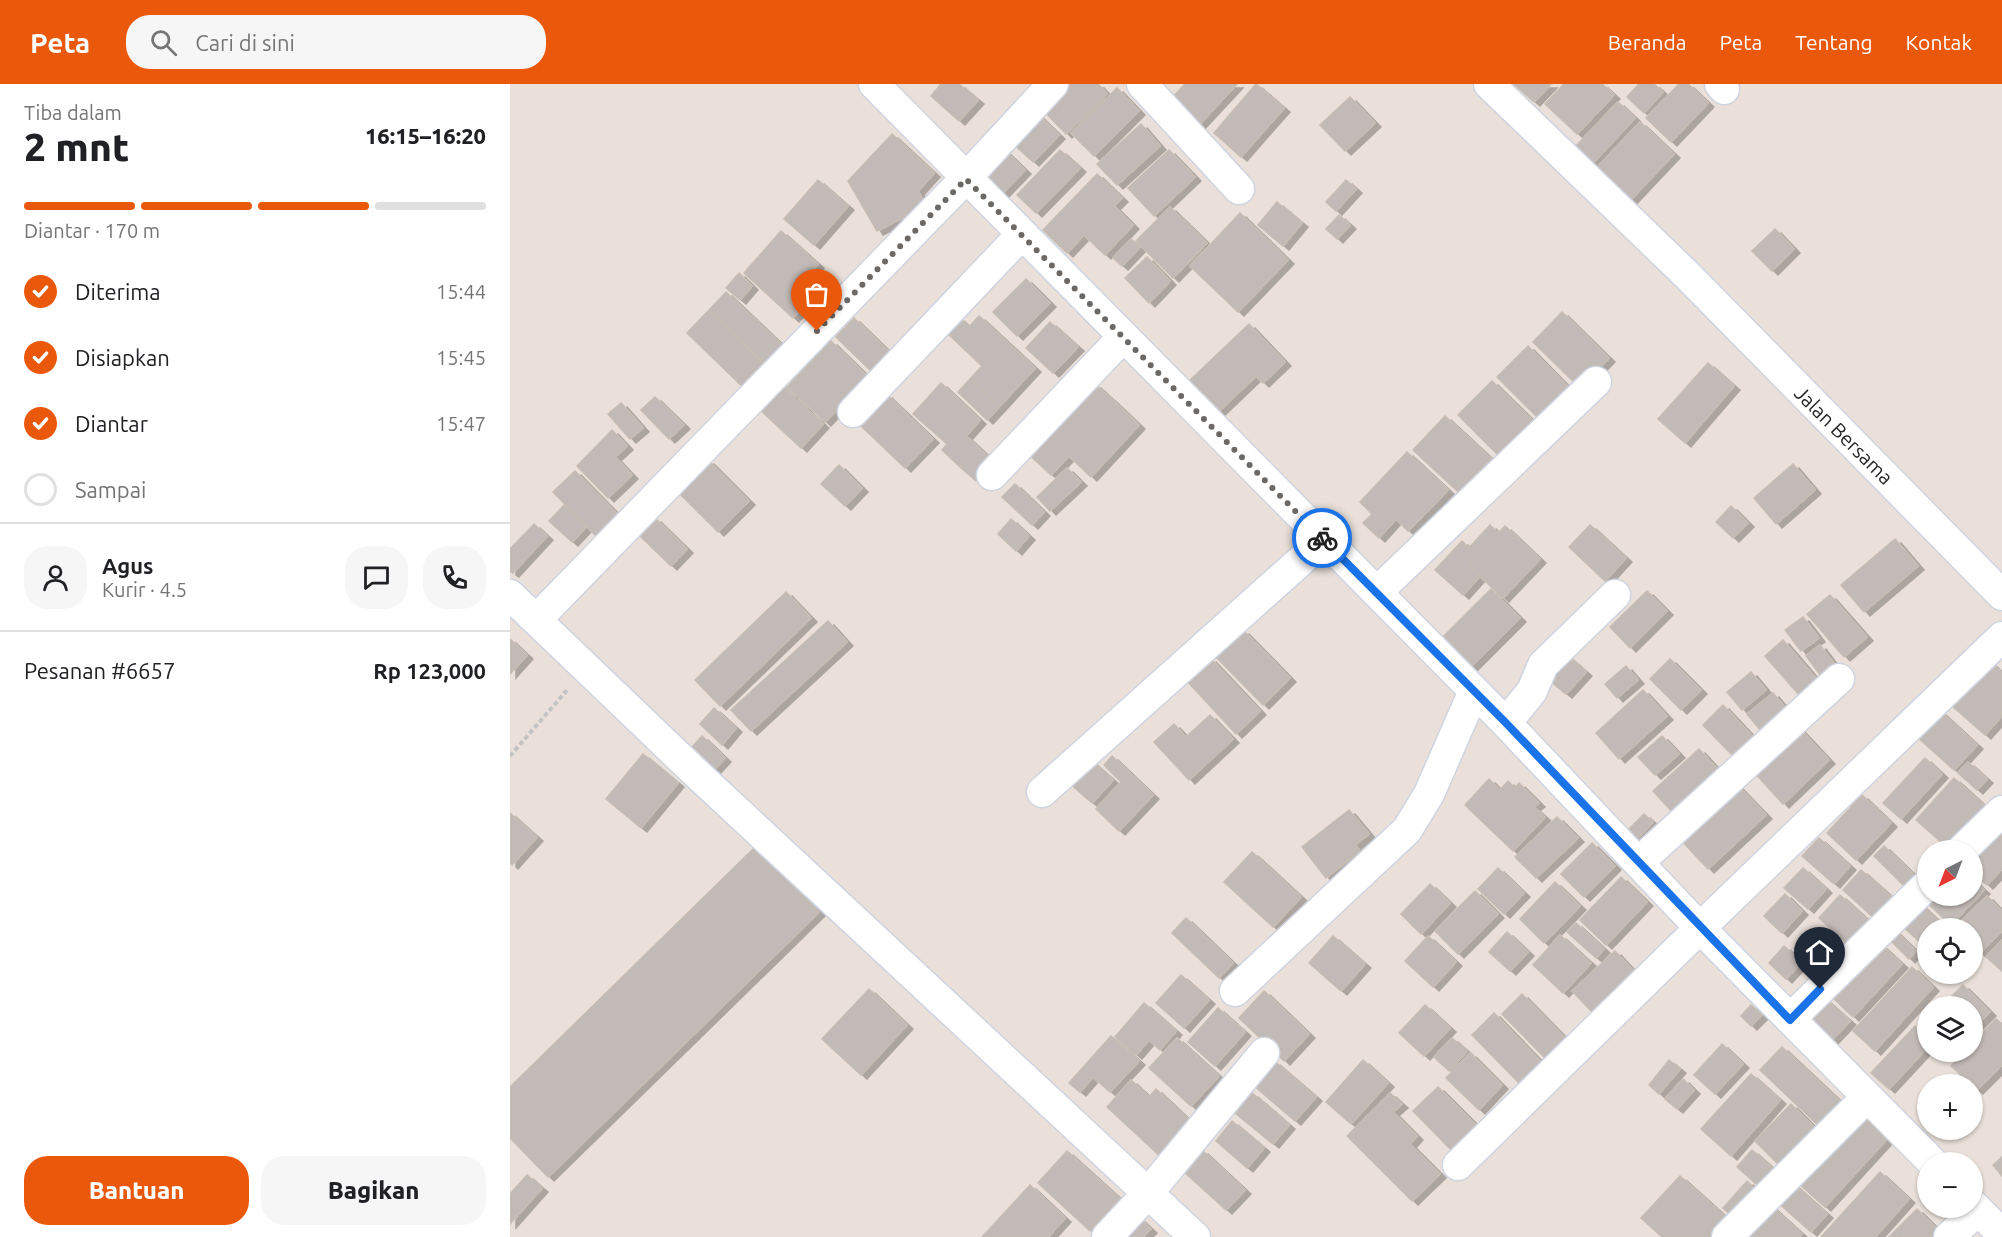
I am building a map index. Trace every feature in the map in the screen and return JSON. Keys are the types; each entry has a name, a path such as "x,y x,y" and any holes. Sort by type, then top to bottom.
{"street":[{"path":"874,84 1491,708 1700,928 1922,1152"},
{"path":"536,620 966,179 1053,84"},
{"path":"1142,84 1239,189"},
{"name":"Jalan Bersama","path":"1489,84 1687,275 2002,595"},
{"path":"853,412 1022,234"},
{"path":"992,475 1123,337"},
{"path":"1377,592 1596,382"},
{"path":"1042,792 1324,540"},
{"path":"510,595 1195,1237"},
{"path":"1234,991 1407,830 1429,794 1491,708 1532,691 1543,665 1616,595"},
{"path":"1458,1166 1700,928 2002,638"},
{"path":"1639,862 1839,679"},
{"path":"1972,840 2002,811"},
{"path":"1790,1020 1917,895"},
{"path":"1107,1237 1148,1193 1264,1053"},
{"path":"1727,1237 1867,1097"},
{"path":"1983,1215 2002,1234"},
{"path":"1949,1237 1965,1218"}],"path":[{"path":"510,756 586,668"}],"building":[{"path":"941,84 959,84 978,100 959,121 931,96"},
{"path":"1060,84 1098,84 1107,94 1066,134 1038,105"},
{"path":"1185,84 1237,84 1197,127 1169,101"},
{"path":"1256,84 1284,108 1241,157 1214,133"},
{"path":"1514,84 1551,84 1534,102"},
{"path":"1564,84 1602,84 1614,95 1577,134 1545,104"},
{"path":"1639,84 1654,84 1663,92 1644,113 1627,97"},
{"path":"1679,84 1688,84 1708,103 1671,142 1646,118"},
{"path":"1117,88 1139,111 1094,156 1071,133"},
{"path":"1350,97 1375,123 1345,151 1320,125"},
{"path":"1618,102 1635,118 1592,164 1575,147"},
{"path":"1034,111 1059,135 1033,162 1008,139"},
{"path":"1640,122 1674,154 1624,207 1590,175"},
{"path":"1141,124 1160,146 1117,185 1097,164"},
{"path":"892,134 934,173 918,191 926,206 877,231 848,181"},
{"path":"1000,146 1025,170 1001,195 976,170"},
{"path":"1060,150 1080,168 1036,213 1017,195"},
{"path":"1169,150 1195,177 1154,216 1128,188"},
{"path":"1097,174 1122,198 1114,206 1133,225 1105,255 1084,235 1067,253 1043,230"},
{"path":"818,180 848,206 814,245 784,219"},
{"path":"1346,180 1356,189 1336,211 1326,202"},
{"path":"1277,202 1302,223 1283,246 1258,225"},
{"path":"1170,207 1207,243 1173,278 1136,241"},
{"path":"1240,213 1288,260 1238,312 1190,266"},
{"path":"1339,215 1350,225 1337,239 1326,229"},
{"path":"1775,229 1794,249 1772,271 1752,251"},
{"path":"781,231 818,264 808,275 821,287 793,318 744,273"},
{"path":"1131,239 1140,247 1122,266 1113,258"},
{"path":"1147,257 1170,281 1149,303 1125,278"},
{"path":"739,273 752,286 740,300 726,288"},
{"path":"1026,279 1050,303 1017,336 993,312"},
{"path":"726,292 785,348 768,366 709,310"},
{"path":"708,311 770,371 749,393 687,333"},
{"path":"1562,312 1609,358 1580,388 1533,342"},
{"path":"979,316 1035,368 1000,406 970,379 982,366 945,331 958,317 969,327"},
{"path":"854,318 891,354 873,373 836,337"},
{"path":"1050,322 1078,347 1053,373 1026,348"},
{"path":"1249,324 1285,362 1263,383 1256,376 1216,414 1187,383"},
{"path":"831,341 868,377 825,422 787,387"},
{"path":"1528,346 1575,394 1544,424 1497,377"},
{"path":"1708,363 1734,386 1685,443 1658,419"},
{"path":"970,379 1000,406 987,420 958,392"},
{"path":"1492,381 1539,427 1505,462 1458,415"},
{"path":"779,383 823,424 801,448 757,407"},
{"path":"941,383 980,420 966,436 978,447 960,467 942,450 947,444 913,414"},
{"path":"1095,384 1117,404 1051,475 1022,448"},
{"path":"886,394 933,439 905,468 858,423"},
{"path":"655,397 684,425 669,439 641,410"},
{"path":"621,403 643,428 630,439 608,414"},
{"path":"1117,404 1139,425 1091,477 1069,456"},
{"path":"1445,416 1499,466 1467,500 1413,450"},
{"path":"612,430 627,446 615,457 632,475 608,498 577,466"},
{"path":"978,447 993,461 976,481 960,467"},
{"path":"1407,452 1448,490 1408,531 1396,519 1379,538 1363,523 1372,514 1360,502"},
{"path":"708,460 749,501 718,532 677,491"},
{"path":"1793,464 1815,490 1776,524 1754,498"},
{"path":"839,465 862,488 845,506 821,484"},
{"path":"1067,468 1081,482 1050,511 1037,497"},
{"path":"575,471 619,516 597,537 553,492"},
{"path":"1015,484 1044,512 1032,525 1002,497"},
{"path":"564,505 586,527 572,542 549,521"},
{"path":"1731,506 1748,523 1733,538 1716,522"},
{"path":"655,518 687,549 671,566 639,535"},
{"path":"1011,519 1029,536 1016,551 998,534"},
{"path":"534,524 547,536 513,573 510,571 510,549"},
{"path":"1490,525 1498,533 1505,526 1540,559 1503,598 1468,565 1475,559 1466,551"},
{"path":"1590,525 1626,558 1605,581 1569,547"},
{"path":"1895,539 1918,566 1864,612 1841,585"},
{"path":"1462,541 1469,548 1466,551 1475,559 1468,565 1480,576 1463,595 1435,570"},
{"path":"1491,589 1520,618 1468,670 1439,641"},
{"path":"1647,591 1667,611 1630,648 1610,627"},
{"path":"786,592 811,618 720,706 695,680"},
{"path":"1830,595 1867,637 1844,657 1807,614"},
{"path":"1803,617 1819,638 1801,651 1785,630"},
{"path":"828,621 847,642 751,731 731,710"},
{"path":"1243,630 1290,678 1263,705 1216,657"},
{"path":"510,639 527,655 510,674"},
{"path":"1783,640 1818,681 1800,696 1765,656"},
{"path":"1820,645 1835,665 1821,676 1806,656"},
{"path":"1564,653 1586,672 1566,694 1544,676"},
{"path":"1210,658 1260,711 1236,734 1186,680"},
{"path":"1670,659 1701,690 1681,710 1650,679"},
{"path":"1989,661 2002,673 2002,716 1985,735 1951,705"},
{"path":"1626,666 1638,680 1617,698 1605,684"},
{"path":"1751,672 1766,690 1742,710 1727,692"},
{"path":"1643,690 1667,716 1619,759 1596,733"},
{"path":"1773,693 1792,716 1766,737 1747,714"},
{"path":"1723,705 1753,737 1733,756 1703,725"},
{"path":"714,708 736,728 722,745 700,724"},
{"path":"1940,711 1977,745 1954,770 1916,736"},
{"path":"1210,715 1233,739 1189,780 1154,742 1174,724 1186,737"},
{"path":"1797,726 1829,760 1783,804 1751,769"},
{"path":"702,736 725,758 713,771 690,749"},
{"path":"1662,736 1679,754 1655,775 1638,757"},
{"path":"1699,749 1721,773 1675,815 1653,791"},
{"path":"643,754 678,783 641,828 606,799"},
{"path":"1112,756 1153,795 1119,831 1096,809 1121,782 1104,765"},
{"path":"1925,758 1942,774 1901,819 1883,803"},
{"path":"1089,759 1113,780 1092,803 1068,782"},
{"path":"1968,762 1987,779 1977,790 1958,773"},
{"path":"1954,778 1989,810 1960,840 1939,840 1916,820"},
{"path":"1489,779 1500,790 1508,781 1515,788 1519,783 1539,803 1534,807 1545,817 1513,851 1465,805"},
{"path":"1736,784 1766,815 1708,869 1679,838"},
{"path":"1862,795 1891,823 1856,860 1827,833"},
{"path":"1349,810 1369,834 1355,845 1360,851 1326,878 1302,847"},
{"path":"510,813 537,837 512,865 510,863"},
{"path":"1644,814 1653,822 1636,840 1627,831"},
{"path":"1557,817 1578,838 1536,878 1515,857"},
{"path":"1994,826 2002,834 2002,869 1987,885 1983,882 1983,840 1981,840"},
{"path":"1819,838 1850,866 1834,884 1802,856"},
{"path":"1592,843 1615,866 1584,897 1561,874"},
{"path":"1884,846 1917,878 1917,884 1910,892 1874,856"},
{"path":"755,847 819,912 548,1177 510,1138 510,1087"},
{"path":"1252,852 1301,897 1273,927 1224,882"},
{"path":"1498,868 1524,893 1504,914 1478,889"},
{"path":"1803,868 1826,889 1808,909 1784,888"},
{"path":"1861,870 1895,900 1876,920 1843,890"},
{"path":"1621,877 1647,902 1606,945 1580,920"},
{"path":"1555,882 1580,906 1544,943 1520,919"},
{"path":"1430,884 1450,903 1421,934 1401,914"},
{"path":"1475,891 1498,914 1458,954 1435,931"},
{"path":"1785,894 1802,911 1782,933 1764,916"},
{"path":"1840,895 1874,926 1853,949 1819,918"},
{"path":"1987,896 2002,911 2002,931 1983,950 1983,918 1964,918 1977,906 1983,906 1983,900"},
{"path":"1917,903 1917,906 1922,906 1935,918 1917,918 1917,940 1898,922"},
{"path":"1931,906 1969,906 1958,918 1943,918"},
{"path":"1186,918 1233,963 1219,978 1172,933"},
{"path":"1576,923 1604,949 1596,958 1567,932"},
{"path":"1822,928 1847,950 1826,976 1801,954"},
{"path":"1894,930 1916,951 1909,959 1887,937"},
{"path":"1507,932 1528,952 1510,971 1489,952"},
{"path":"1560,935 1591,963 1563,993 1533,965"},
{"path":"1333,936 1365,964 1341,991 1309,963"},
{"path":"1428,936 1456,962 1433,987 1405,961"},
{"path":"2002,940 2002,971 1986,957"},
{"path":"1879,943 1902,964 1853,1017 1831,996"},
{"path":"1784,946 1802,962 1786,979 1769,963"},
{"path":"1615,951 1638,976 1596,1016 1572,991"},
{"path":"1912,967 1917,972 1917,984 1930,984 1933,987 1925,996 1917,996 1917,1005 1875,1051 1853,1031"},
{"path":"1181,975 1209,1000 1184,1028 1156,1003"},
{"path":"1963,985 1974,996 1952,996"},
{"path":"869,989 907,1025 861,1075 822,1039"},
{"path":"1264,991 1309,1034 1284,1061 1239,1018"},
{"path":"1522,994 1568,1041 1548,1061 1502,1014"},
{"path":"1825,999 1850,1021 1831,1041 1807,1019"},
{"path":"1144,1003 1176,1031 1160,1050 1149,1040 1136,1055 1115,1037"},
{"path":"1425,1005 1450,1028 1424,1056 1399,1033"},
{"path":"1751,1005 1762,1015 1751,1026 1741,1016"},
{"path":"1983,1005 1990,1012 1983,1019"},
{"path":"1218,1008 1245,1032 1215,1066 1188,1042"},
{"path":"1494,1013 1541,1062 1519,1083 1472,1035"},
{"path":"1996,1019 2002,1024 2002,1065 1983,1084 1983,1074 1960,1074 1951,1066 1955,1062 1983,1062 1983,1032"},
{"path":"1915,1026 1917,1028 1917,1059 1889,1089 1871,1073"},
{"path":"1111,1036 1139,1061 1110,1092 1093,1077 1080,1092 1069,1083"},
{"path":"1177,1038 1219,1076 1191,1106 1149,1068"},
{"path":"1452,1038 1467,1051 1449,1071 1434,1057"},
{"path":"1722,1044 1743,1064 1715,1094 1694,1075"},
{"path":"1782,1047 1845,1106 1823,1130 1760,1070"},
{"path":"1470,1053 1502,1085 1479,1110 1446,1078"},
{"path":"1363,1060 1388,1083 1351,1124 1326,1102"},
{"path":"1669,1060 1680,1069 1659,1094 1649,1085"},
{"path":"1274,1061 1316,1097 1295,1121 1253,1085"},
{"path":"1751,1074 1780,1100 1731,1156 1701,1129"},
{"path":"1683,1079 1694,1090 1677,1109 1665,1099"},
{"path":"1131,1080 1149,1097 1156,1089 1193,1124 1162,1158 1107,1107"},
{"path":"1438,1087 1483,1132 1458,1157 1413,1111"},
{"path":"1252,1093 1289,1125 1273,1144 1235,1113"},
{"path":"1390,1093 1402,1104 1393,1112 1417,1136 1410,1144 1440,1174 1412,1201 1347,1136"},
{"path":"1791,1104 1814,1127 1778,1164 1755,1141"},
{"path":"1859,1115 1886,1140 1825,1207 1798,1183"},
{"path":"1232,1121 1264,1148 1247,1168 1216,1141"},
{"path":"1202,1150 1245,1190 1226,1210 1183,1171"},
{"path":"1752,1150 1779,1174 1764,1191 1737,1167"},
{"path":"1067,1151 1120,1199 1090,1231 1038,1183"},
{"path":"2002,1157 2002,1176 1993,1165"},
{"path":"1880,1172 1909,1199 1875,1237 1821,1237"},
{"path":"527,1175 542,1188 510,1224 510,1194"},
{"path":"1680,1176 1729,1220 1714,1237 1662,1237 1641,1218"},
{"path":"1747,1181 1760,1194 1736,1220 1723,1208"},
{"path":"1791,1182 1827,1214 1811,1232 1775,1200"},
{"path":"1030,1185 1065,1218 1048,1237 982,1237"},
{"path":"1770,1205 1802,1234 1799,1237 1748,1237 1744,1233"},
{"path":"1917,1209 1917,1218 1926,1218 1944,1236 1889,1237"},
{"path":"1138,1217 1151,1229 1143,1237 1119,1237"}],"way so far":[{"path":"817,331 966,179 1322,538"}],"route":[{"path":"1322,538 1506,723 1790,1020 1820,989"}]}
